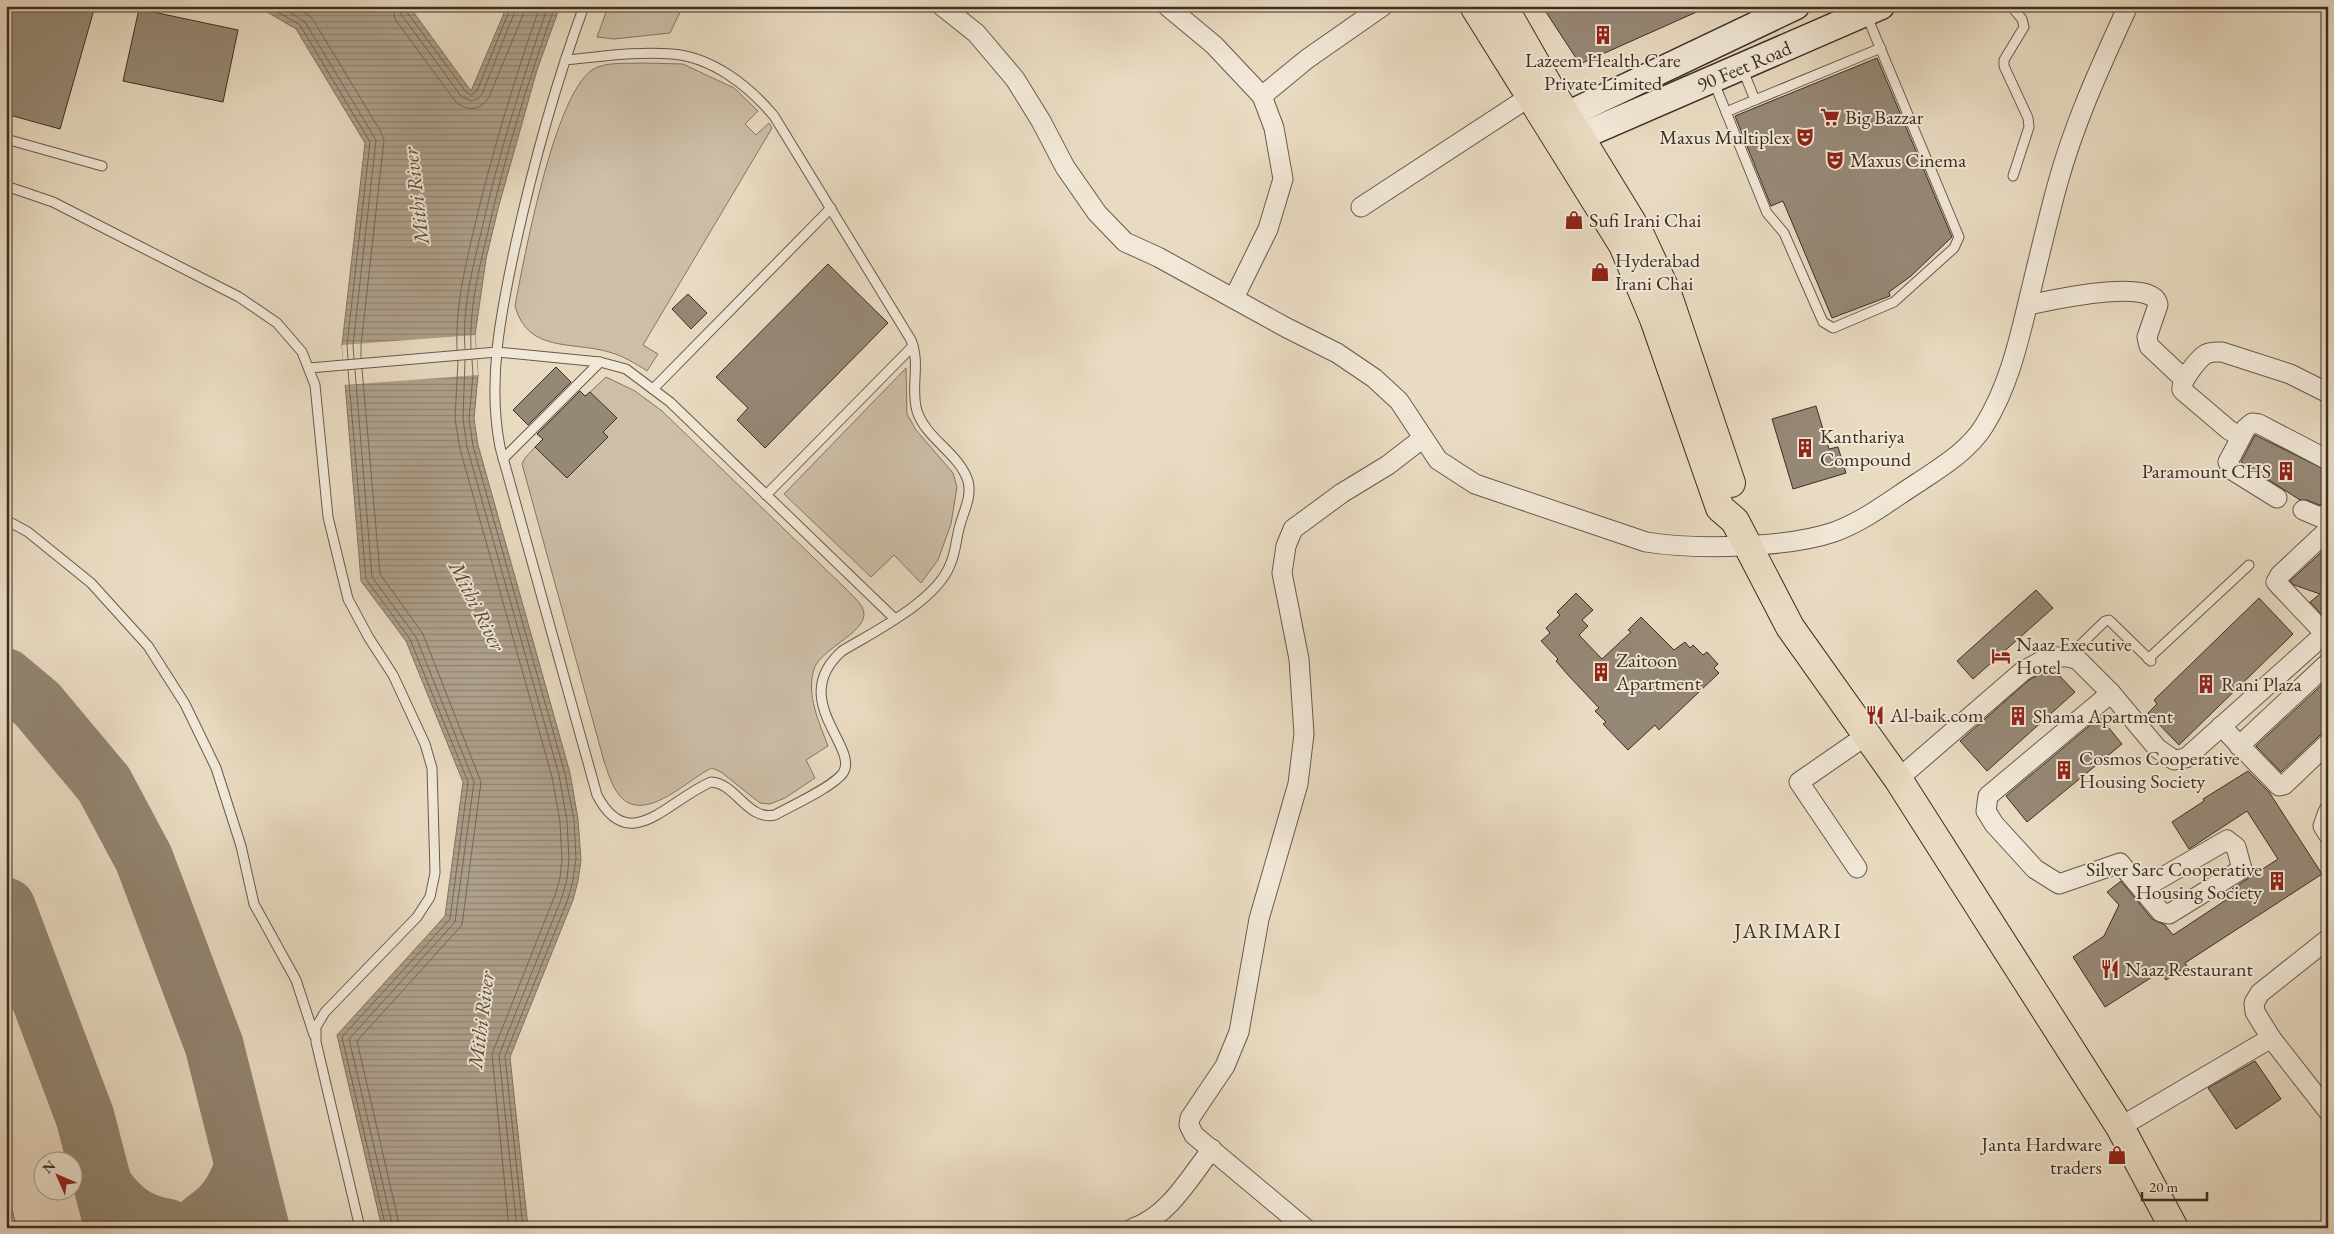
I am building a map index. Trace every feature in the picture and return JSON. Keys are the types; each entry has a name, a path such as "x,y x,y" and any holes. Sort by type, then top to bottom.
{"main road":[{"path":"1474,6 1540,91 1564,131 1641,237 1667,293 1737,500 1735,521 1790,627 1898,779 2120,1127 2174,1228"},
{"path":"1504,6 1540,91"}],"street":[{"path":"942,6 976,33 1014,79 1041,121 1065,166 1097,213 1125,242 1158,257 1287,328 1337,353 1374,378 1399,401 1438,460 1475,484 1646,542 1666,545 1748,545 1806,539 1835,532 1859,521 1953,459 1972,442 1984,426 2011,373 2070,142 2128,6"},
{"path":"1167,6 1214,45 1262,96 1274,128 1283,178 1268,229 1234,298"},
{"path":"1262,96 1307,59 1383,6"},
{"name":"90 Feet Road","path":"1564,131 1796,6"},
{"name":"90 Feet Road","path":"1564,131 1713,80 1874,10"},
{"path":"1361,207 1540,91"},
{"path":"2028,304 2112,290 2146,293 2154,298 2158,305 2147,336 2148,346 2184,378"},
{"path":"2241,437 2228,430 2185,394 2181,386 2184,378 2204,355 2212,352 2222,352 2290,374 2328,393"},
{"path":"2276,498 2228,466 2228,462 2246,428 2252,423 2259,424 2328,460"},
{"path":"1305,1228 1194,1135 1189,1125 1190,1118 1226,1066 1239,1032 1258,919 1298,784 1304,734 1299,659 1282,573 1286,546 1294,530 1342,493 1388,465 1423,438"},
{"path":"2303,510 2322,518 2328,512"},
{"path":"1898,779 2023,671 2049,657 2068,657 2078,660 2111,692 2158,748 2174,760 2186,758 2327,634 2276,582 2280,575 2328,530"},
{"path":"2240,746 2328,663"},
{"path":"2111,692 1988,796 1986,811 1994,824 2035,869 2059,884 2120,863 2161,912 2169,914 2242,869 2236,847 2227,840 2142,889"},
{"path":"2222,726 2279,786 2284,785 2328,743"},
{"path":"1857,868 1799,782 1867,735"},
{"path":"2328,812 2323,826 2328,834"},
{"path":"2328,939 2260,993 2254,1003 2255,1012 2271,1038 2328,1111"},
{"path":"2120,1127 2271,1038"},
{"path":"1133,1228 1145,1224 1176,1196 1212,1149"}],"lane":[{"path":"564,60 657,53 674,54 720,70 746,87 774,116 913,346 917,364 915,395 917,411 924,424 960,466 967,480 969,492 950,566 942,581 920,602 842,651 832,660 823,673 821,686 822,700 843,755 845,764 843,772 836,780 775,815 768,817 749,808 718,782 711,782 651,818 637,824 624,824 614,819 604,810 597,795 503,459 496,426 495,368 506,290 524,208 564,60 584,6"},
{"path":"2011,6 2022,19 2024,27 2004,60 2004,66 2028,118 2029,127 2013,176"},
{"path":"1713,80 1768,213 1784,233 1823,322 1833,328 1838,327 1894,302 1954,248 1959,237 1881,48 1874,10"},
{"path":"1726,112 1881,48"},
{"path":"1741,67 1755,100"},
{"path":"6,138 102,166"},
{"path":"6,186 53,202 239,297 277,323 302,352 316,385 328,517 348,599 369,638 393,675 425,744 432,768 435,873 430,897 416,917 325,1012 316,1027 316,1042"},
{"path":"653,389 831,208"},
{"path":"766,495 913,346"},
{"path":"308,368 497,352 600,362 626,369 670,402 894,618"},
{"path":"503,459 600,362"},
{"path":"6,520 28,532 91,583 148,646 185,704 216,768 240,846 254,904 296,980 316,1042 360,1228"},
{"path":"2068,657 2105,621 2109,620 2150,660 2249,565"},
{"path":"6,1205 11,1228"}],"shaded area":[{"path":"623,6 683,6 670,33 614,39 597,37 608,7 620,12"},
{"path":"610,64 683,64 734,88 758,111 745,124 756,135 769,123 772,128 643,345 658,354 647,371 629,360 609,352 566,345 540,338 521,321 515,306 533,217 553,143 565,111 578,86 597,67"},
{"path":"906,368 907,414 916,430 953,473 957,487 951,524 938,560 921,583 894,555 871,577 784,494"},
{"path":"606,377 635,391 662,411 849,592 862,607 864,615 861,623 854,631 826,653 814,669 812,679 813,698 828,746 806,760 815,778 785,798 770,804 760,803 721,772 712,768 667,797 654,803 642,805 630,804 620,796 610,780 522,464 535,447 567,478 608,437 603,432 616,418 590,392"}],"water":[{"name":"Mithi River","path":"257,6 409,6 471,91 507,6 560,6 537,70 499,205 486,259 475,335 478,375 474,419 478,445 570,773 578,819 581,860 573,900 510,1057 528,1228 382,1228 337,1035 445,916 463,782 406,641 361,581 342,345 365,143 296,29"}],"pier":[{"path":"475,335 478,375 344,385 342,345"}],"building":[{"path":"6,6 95,6 60,129 6,114"},
{"name":"Lazeem Health Care Private Limited","path":"1542,6 1710,6 1580,64"},
{"path":"139,9 238,30 223,102 123,81"},
{"name":"Maxus Cinema","path":"1877,58 1952,237 1911,276 1889,292 1890,296 1832,318 1783,201 1771,206 1735,116"},
{"path":"828,264 888,323 765,448 737,420 748,408 716,377"},
{"path":"688,294 707,313 691,329 672,309"},
{"path":"556,367 571,382 528,425 513,410"},
{"path":"580,391 585,396 590,392 617,418 603,432 608,437 567,478 535,447 543,439 537,434"},
{"name":"Kanthariya Compound","path":"1816,406 1829,449 1838,447 1846,473 1793,489 1772,419"},
{"name":"Paramount CHS","path":"2255,435 2328,471 2328,501 2319,505 2307,500 2300,500 2241,462"},
{"path":"2328,546 2328,611 2323,616 2310,602 2320,594 2294,585 2290,581"},
{"path":"2036,590 2053,608 1973,679 1957,661"},
{"name":"Zaitoon Apartment","path":"1576,593 1593,610 1582,620 1588,626 1579,635 1602,659 1631,632 1628,630 1641,617 1674,650 1685,642 1690,648 1693,645 1703,655 1707,652 1718,664 1714,668 1719,673 1659,730 1655,725 1628,750 1603,724 1606,722 1595,711 1599,708 1568,675 1556,661 1558,659 1541,641 1550,633 1546,628 1560,615 1557,612"},
{"name":"Rani Plaza","path":"2259,598 2293,634 2179,745 2148,713 2157,704 2154,700"},
{"name":"Shama Apartment","path":"2052,668 2075,692 1987,771 1960,741 2029,680"},
{"path":"2328,679 2328,732 2320,735 2281,772 2256,746"},
{"name":"Cosmos Cooperative Housing Society","path":"2100,717 2122,744 2027,822 2006,796"},
{"name":"Silver Sarc Cooperative Housing Society","path":"2248,771 2269,792 2322,874 2185,963 2187,966 2166,980 2160,972 2105,1007 2073,957 2104,936 2119,905 2107,892 2121,881 2152,919 2165,925 2173,935 2235,894 2232,889 2278,859 2247,811 2189,849 2172,822 2204,801 2203,799"},
{"path":"2255,1061 2281,1099 2236,1129 2208,1088"}],"taxiway":[{"path":"6,678 37,704 104,784 144,859 214,1045 260,1228"},
{"path":"6,907 85,1117 114,1228"},
{"path":"203,1222 218,1210 228,1198 237,1184 244,1167"},
{"path":"103,1186 116,1202 130,1214 146,1223 167,1228"}],"place":[{"name":"Lazeem Health Care Private Limited","path":"1603,35"},
{"name":"Big Bazzar","path":"1830,117"},
{"name":"Maxus Multiplex","path":"1805,137"},
{"name":"Maxus Cinema","path":"1835,160"},
{"name":"Sufi Irani Chai","path":"1574,220"},
{"name":"Hyderabad Irani Chai","path":"1600,272"},
{"name":"Kanthariya Compound","path":"1805,448"},
{"name":"Paramount CHS","path":"2286,471"},
{"name":"Naaz Executive Hotel","path":"2001,656"},
{"name":"Zaitoon Apartment","path":"1601,672"},
{"name":"Rani Plaza","path":"2206,684"},
{"name":"Al-baik.com","path":"1875,715"},
{"name":"Shama Apartment","path":"2018,716"},
{"name":"Cosmos Cooperative Housing Society","path":"2064,770"},
{"name":"Silver Sarc Cooperative Housing Society","path":"2277,881"},
{"name":"Naaz Restaurant","path":"2110,969"},
{"name":"Janta Hardware traders","path":"2117,1155"}],"district":[{"name":"JARIMARI","path":"1788,931"}]}
